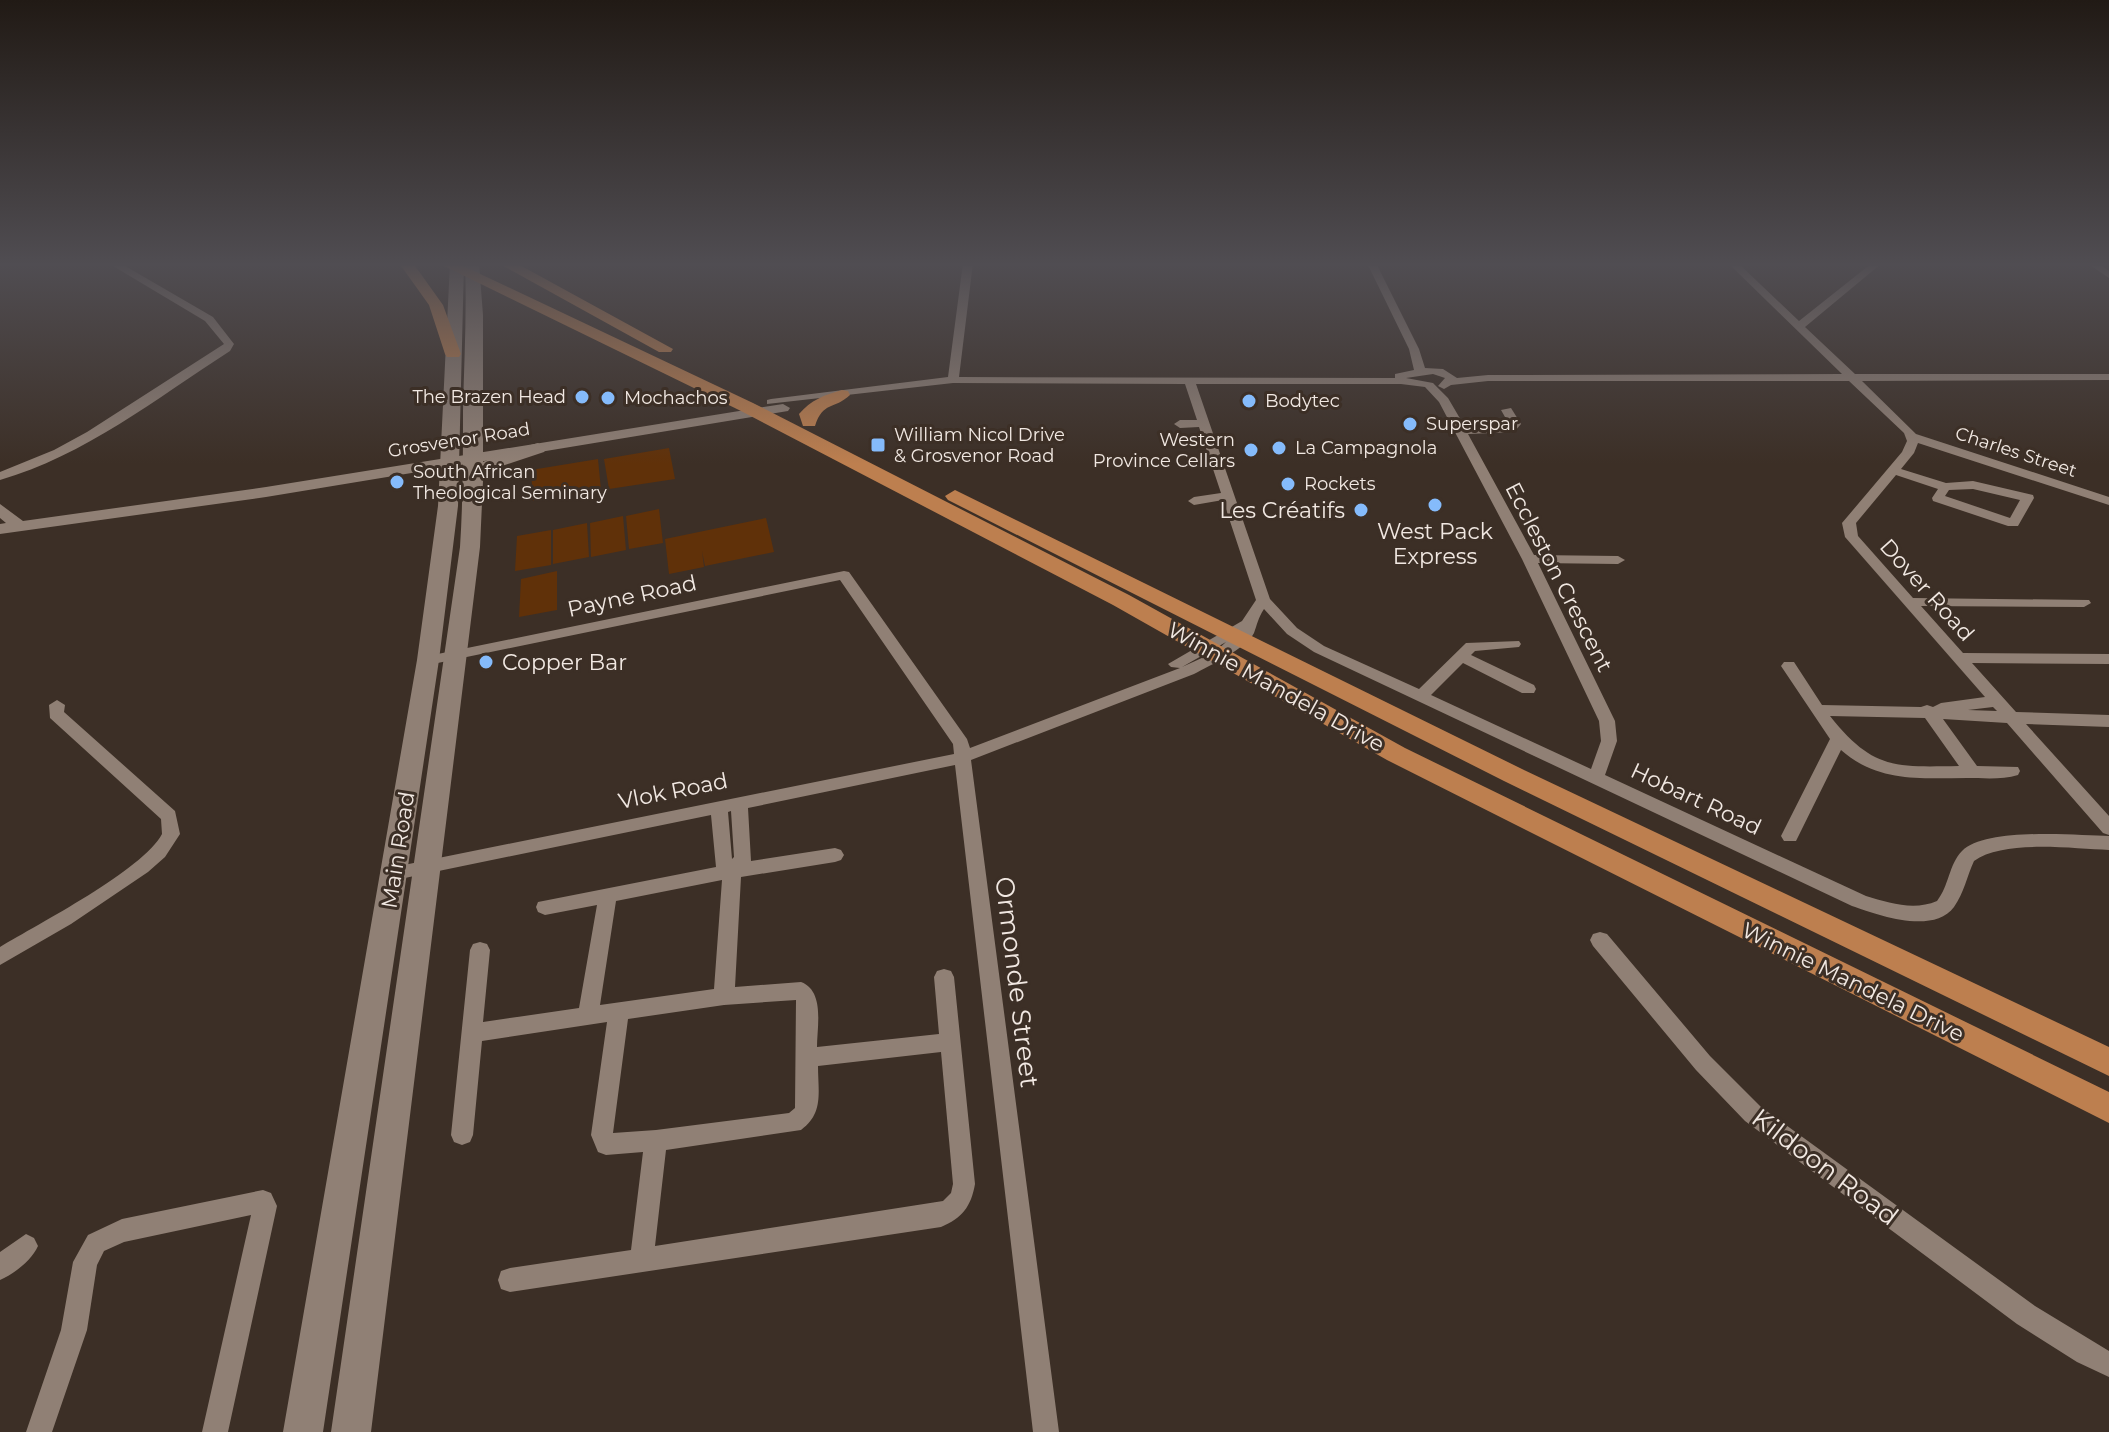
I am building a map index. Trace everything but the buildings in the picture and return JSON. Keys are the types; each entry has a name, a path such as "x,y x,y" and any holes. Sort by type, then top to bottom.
{"main road":[{"path":"445,330 453,354"},
{"name":"Main Road","path":"303,1432 395,873 448,506 464,462 453,354 456,330"},
{"name":"Main Road","path":"351,1432 458,655 464,462 474,330"},
{"name":"Winnie Mandela Drive","path":"590,330 638,354 809,422 1229,640 2109,1062"},
{"name":"Winnie Mandela Drive","path":"630,330 1071,574 1229,640 1396,754 2109,1108"},
{"path":"809,422 808,414 814,406 842,395"},
{"path":"464,462 485,467 498,459 538,448"},
{"path":"2032,1024 2109,1050"}],"street":[{"path":"0,476 58,453 91,435 226,349 229,344 218,330"},
{"path":"953,380 959,330"},
{"path":"1404,330 1414,349 1418,372"},
{"path":"1801,330 1912,437"},
{"path":"1414,349 1452,378 1447,389"},
{"path":"1440,371 1488,378 2109,377"},
{"name":"Grosvenor Road","path":"1250,379 1395,376 1440,371"},
{"name":"Eccleston Crescent","path":"1418,372 1417,380 1447,389 1460,431 1529,559 1607,721 1609,741 1596,778"},
{"path":"1447,389 1488,378"},
{"name":"Hobart Road","path":"1189,379 1201,423 1263,600 1306,642 1884,910 1908,914 1936,911 1944,906 1960,880 1967,857 1986,844 2109,843"},
{"name":"Grosvenor Road","path":"538,448 771,406 953,380 1250,379 1401,381 1427,385"},
{"name":"Grosvenor Road","path":"0,529 464,462 771,406"},
{"path":"1460,431 1510,430 1515,424 1507,410"},
{"path":"1180,424 1201,423"},
{"name":"Dover Road","path":"1912,437 1912,446 1854,515 1849,530 1856,543 1907,602 2109,828"},
{"name":"Charles Street","path":"1912,437 2109,501"},
{"path":"1893,470 1937,497 2013,523"},
{"path":"1937,497 1973,485 2028,498 2004,536"},
{"path":"1194,501 1227,496"},
{"path":"0,509 20,527"},
{"path":"1529,559 1618,560"},
{"name":"Payne Road","path":"428,660 844,575"},
{"name":"Ormonde Street","path":"844,575 960,739 1046,1432"},
{"path":"1229,640 1263,600"},
{"path":"1907,602 2084,603"},
{"name":"Vlok Road","path":"395,873 961,758 1042,724 1166,680 1229,640"},
{"path":"1420,697 1473,645 1514,644"},
{"path":"1460,656 1528,689"},
{"path":"1958,658 2109,659"},
{"path":"1789,666 1854,756 1889,772 2012,771"},
{"path":"1925,711 1997,701"},
{"path":"0,957 138,870 170,838 169,816 56,714 57,705"},
{"path":"1819,710 1925,711 2014,720 2109,721"},
{"path":"1925,711 1973,772"},
{"path":"1790,836 1839,738"},
{"path":"724,996 732,871 743,859 739,803"},
{"path":"719,806 723,863 732,871"},
{"path":"545,907 732,871 835,855"},
{"path":"588,1016 608,894"},
{"name":"Kildoon Road","path":"1600,940 1703,1063 1753,1114 1991,1290 2098,1358 2109,1373"},
{"path":"462,1135 480,950"},
{"path":"510,1280 941,1215 950,1211 960,1201 964,1184 944,977"},
{"path":"471,1033 619,1011 724,996 801,991 807,1000 807,1106 797,1121 611,1146 603,1141 619,1011"},
{"path":"807,1058 950,1042"},
{"path":"642,1259 656,1141"},
{"path":"39,1432 74,1330 85,1262 96,1243 122,1231 263,1201 265,1206 215,1432"},
{"path":"0,1268 26,1246"}],"shaded area":[{"path":"669,448 675,479 609,489 604,459"},
{"path":"598,459 601,490 533,501 531,470"},
{"path":"659,509 663,543 629,549 626,516"},
{"path":"623,516 626,550 591,557 590,523"},
{"path":"766,518 774,552 705,566 702,551 704,567 669,574 665,539"},
{"path":"587,523 589,557 553,564 553,530"},
{"path":"551,530 551,565 515,571 517,536"},
{"path":"557,571 557,610 519,617 521,579"}],"place":[{"name":"The Brazen Head","path":"582,397"},
{"name":"Mochachos","path":"608,398"},
{"name":"Bodytec","path":"1249,401"},
{"name":"Superspar","path":"1410,424"},
{"name":"William Nicol Drive & Grosvenor Road","path":"878,445"},
{"name":"La Campagnola","path":"1279,448"},
{"name":"Western Province Cellars","path":"1251,450"},
{"name":"South African Theological Seminary","path":"397,482"},
{"name":"Rockets","path":"1288,484"},
{"name":"West Pack Express","path":"1435,505"},
{"name":"Les Créatifs","path":"1361,510"},
{"name":"Copper Bar","path":"486,662"}]}
